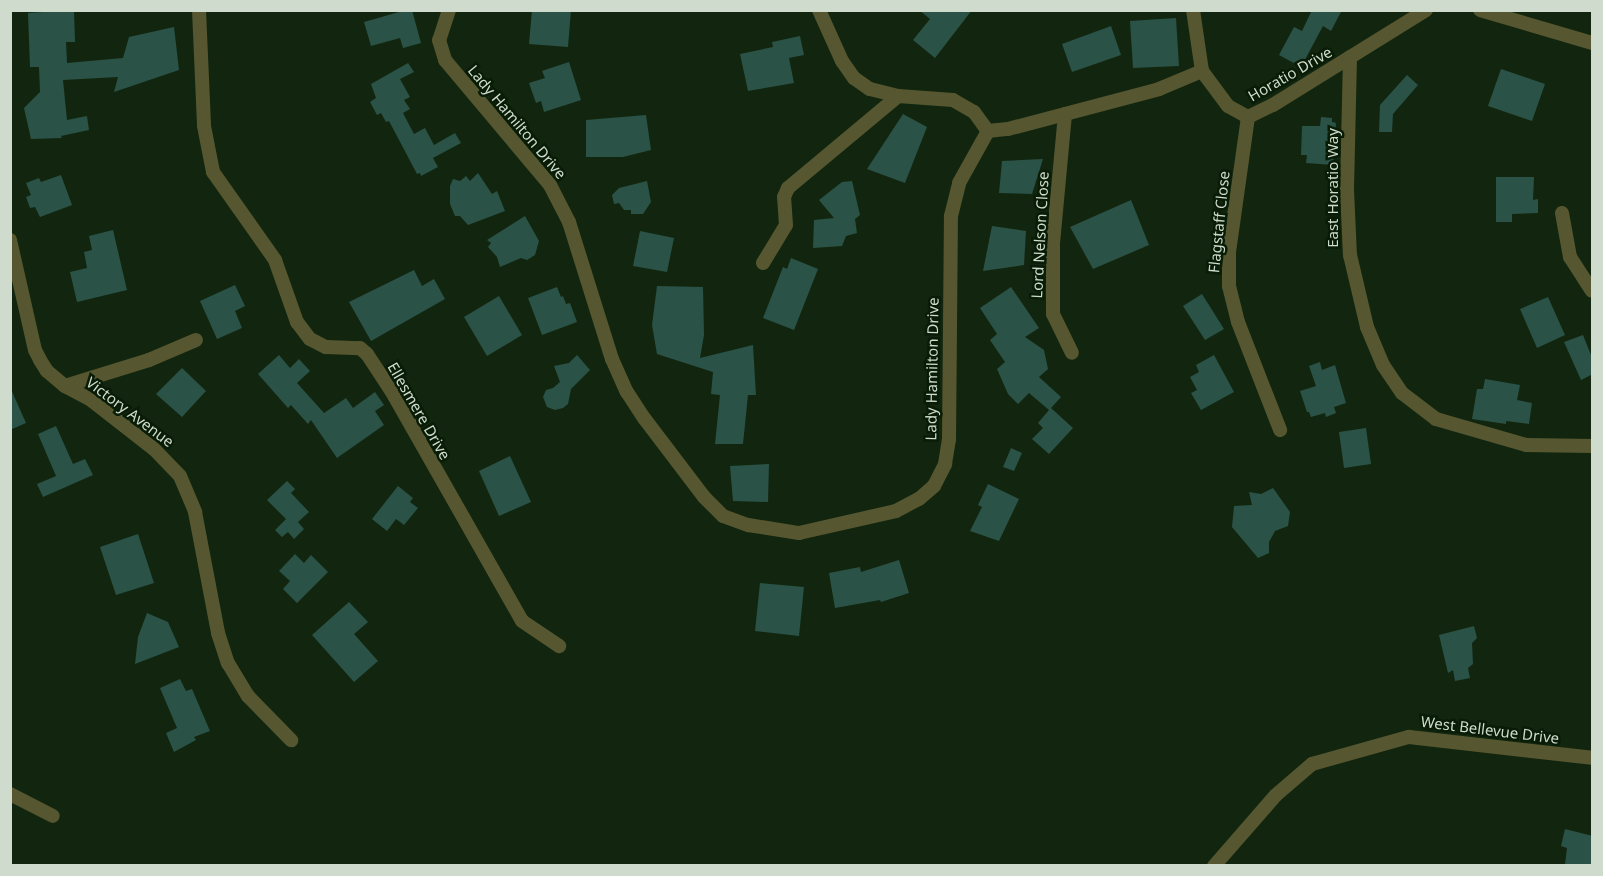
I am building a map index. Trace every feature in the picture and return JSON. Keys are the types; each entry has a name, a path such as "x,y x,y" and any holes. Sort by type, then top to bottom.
{"street":[{"name":"Ellesmere Drive","path":"199,10 204,126 213,172 275,260 297,322 309,339 326,347 360,348 367,354 392,392 522,621 559,646"},
{"name":"Lady Hamilton Drive","path":"449,10 439,40 445,60 550,184 569,222 612,359 627,392 704,497 723,516 748,525 799,533 858,522 896,512 919,499 934,486 945,464 949,440 951,216 959,183 988,131"},
{"path":"819,10 842,61 854,78 870,89 898,96 953,100 974,112 988,131 1008,129 1159,88 1202,71"},
{"name":"Horatio Drive","path":"1193,10 1202,71 1228,106 1248,117 1425,11"},
{"path":"1480,10 1593,43"},
{"name":"East Horatio Way","path":"1350,57 1347,190 1350,255 1367,327 1383,366 1402,393 1436,419 1526,445 1593,446"},
{"path":"763,263 786,225 784,198 788,188 898,96"},
{"name":"Lord Nelson Close","path":"1065,114 1053,244 1053,314 1072,353"},
{"name":"Flagstaff Close","path":"1248,117 1229,253 1229,286 1238,322 1280,430"},
{"path":"1562,213 1570,257 1593,291"},
{"name":"Victory Avenue","path":"10,240 35,350 47,371 65,386 91,400 154,449 180,476 195,512 218,633 228,663 248,696 291,740"},
{"path":"65,386 149,360 196,340"},
{"name":"West Bellevue Drive","path":"1214,866 1276,795 1312,764 1409,737 1593,758"},
{"path":"10,794 53,816"}],"building":[{"path":"74,10 75,42 66,42 67,63 123,58 129,37 174,27 179,70 114,92 118,77 63,80 67,120 87,116 89,130 61,136 62,138 31,139 24,108 40,92 39,67 30,67 28,13"},
{"path":"412,10 421,43 403,48 400,38 371,46 364,22"},
{"path":"532,10 571,10 568,47 529,44"},
{"path":"919,10 972,10 935,58 913,40 930,19"},
{"path":"1312,10 1342,10 1331,31 1323,26 1301,67 1279,55 1294,27 1302,31"},
{"path":"1176,18 1179,66 1133,68 1130,21"},
{"path":"1111,26 1121,55 1072,72 1062,44"},
{"path":"800,36 804,55 789,58 794,83 748,91 740,54 773,47 772,42"},
{"path":"569,62 581,100 544,112 541,101 536,103 529,83 545,78 542,71"},
{"path":"408,63 414,72 400,79 410,97 404,100 410,109 403,113 414,134 425,128 434,145 455,133 461,143 433,158 438,167 421,176 420,173 417,174 389,121 386,122 381,113 377,115 370,102 376,98 371,84"},
{"path":"1501,69 1545,84 1532,121 1488,106"},
{"path":"1407,75 1418,85 1393,114 1392,132 1379,132 1380,105"},
{"path":"903,114 927,127 905,183 867,169"},
{"path":"646,115 651,150 623,157 586,157 586,120"},
{"path":"1321,117 1332,118 1332,122 1336,123 1333,165 1306,163 1307,155 1301,155 1302,126 1320,126"},
{"path":"1043,159 1032,194 999,193 1002,161"},
{"path":"478,173 492,194 497,191 505,211 468,225 460,216 455,216 450,204 450,186 453,179 460,181 466,176 470,181"},
{"path":"61,175 72,205 40,217 35,207 30,208 26,197 31,195 26,183 39,178 41,182"},
{"path":"1496,177 1534,177 1533,200 1538,199 1538,213 1512,214 1512,222 1496,222"},
{"path":"647,181 651,202 643,214 631,214 631,210 624,210 619,203 614,204 612,195 619,188"},
{"path":"852,181 860,215 855,219 857,233 846,236 842,246 813,248 814,220 834,218 819,200 842,182"},
{"path":"1131,200 1149,245 1093,269 1070,227"},
{"path":"525,216 539,241 535,255 527,260 521,258 500,267 497,257 488,247 491,243 487,240"},
{"path":"992,226 1026,231 1024,265 983,271"},
{"path":"113,230 127,290 77,302 70,272 87,268 84,252 92,250 89,236"},
{"path":"640,231 674,238 667,272 633,266"},
{"path":"791,258 818,269 794,330 763,318 783,267 787,269"},
{"path":"414,270 422,286 434,279 445,299 371,341 349,302"},
{"path":"235,285 245,306 235,311 242,328 217,339 200,301"},
{"path":"657,286 703,287 704,335 700,358 753,345 756,395 748,395 743,444 715,444 720,395 711,394 713,372 657,354 652,325"},
{"path":"557,287 566,304 570,303 577,322 542,335 528,298"},
{"path":"1011,287 1039,328 1025,337 1044,350 1048,369 1039,377 1061,397 1051,408 1073,428 1049,454 1032,439 1043,428 1038,423 1049,410 1029,393 1018,404 1008,394 997,369 1005,362 990,340 997,334 980,308"},
{"path":"1202,294 1224,329 1205,340 1183,306"},
{"path":"499,296 522,335 487,356 464,317"},
{"path":"1548,297 1565,335 1537,348 1520,309"},
{"path":"1583,335 1593,360 1593,374 1581,380 1564,342"},
{"path":"279,355 290,368 299,359 310,371 297,383 324,413 346,398 353,408 375,392 384,405 375,411 384,425 337,458 311,420 308,424 291,405 288,408 258,374"},
{"path":"577,355 590,370 571,389 568,404 555,410 547,407 543,397 546,390 560,382 554,366 569,363"},
{"path":"1214,355 1234,392 1201,410 1191,393 1197,390 1190,377 1199,372 1196,365"},
{"path":"1320,362 1322,370 1335,365 1346,403 1334,407 1336,413 1326,417 1325,413 1311,417 1300,391 1316,386 1309,366"},
{"path":"182,368 206,391 182,417 156,394"},
{"path":"1485,379 1520,385 1517,400 1532,403 1529,424 1506,421 1506,424 1472,419 1477,389 1483,389"},
{"path":"10,387 26,423 10,430"},
{"path":"56,426 73,464 85,459 93,475 43,497 37,484 56,476 38,434"},
{"path":"1366,428 1371,464 1344,468 1339,432"},
{"path":"1011,448 1022,453 1014,471 1003,467"},
{"path":"510,456 531,502 499,516 479,471"},
{"path":"769,464 768,502 733,501 730,466"},
{"path":"287,481 295,489 291,493 309,512 298,522 304,529 294,539 288,532 282,537 275,530 286,519 267,500"},
{"path":"988,484 1019,499 999,541 970,531 982,507 978,505"},
{"path":"398,486 413,498 410,502 418,508 404,525 396,519 387,531 372,519"},
{"path":"1273,488 1290,512 1288,526 1275,531 1269,542 1269,553 1258,558 1232,527 1234,506 1252,505 1249,492 1261,494"},
{"path":"138,534 154,583 116,595 100,547"},
{"path":"295,554 304,563 311,555 328,572 297,603 283,589 290,581 279,571"},
{"path":"899,560 909,593 881,602 880,600 835,608 829,573 860,567 861,572"},
{"path":"760,583 804,587 799,636 755,631"},
{"path":"349,602 368,622 354,634 378,661 354,682 312,635"},
{"path":"147,613 168,622 179,647 135,664 138,637"},
{"path":"1474,626 1477,638 1472,643 1473,664 1468,668 1470,678 1455,681 1453,670 1448,673 1439,635"},
{"path":"180,679 186,691 192,689 210,731 194,737 196,740 174,752 166,733 177,728 160,688"},
{"path":"1565,829 1593,836 1591,866 1565,864 1567,848 1561,846"}]}
